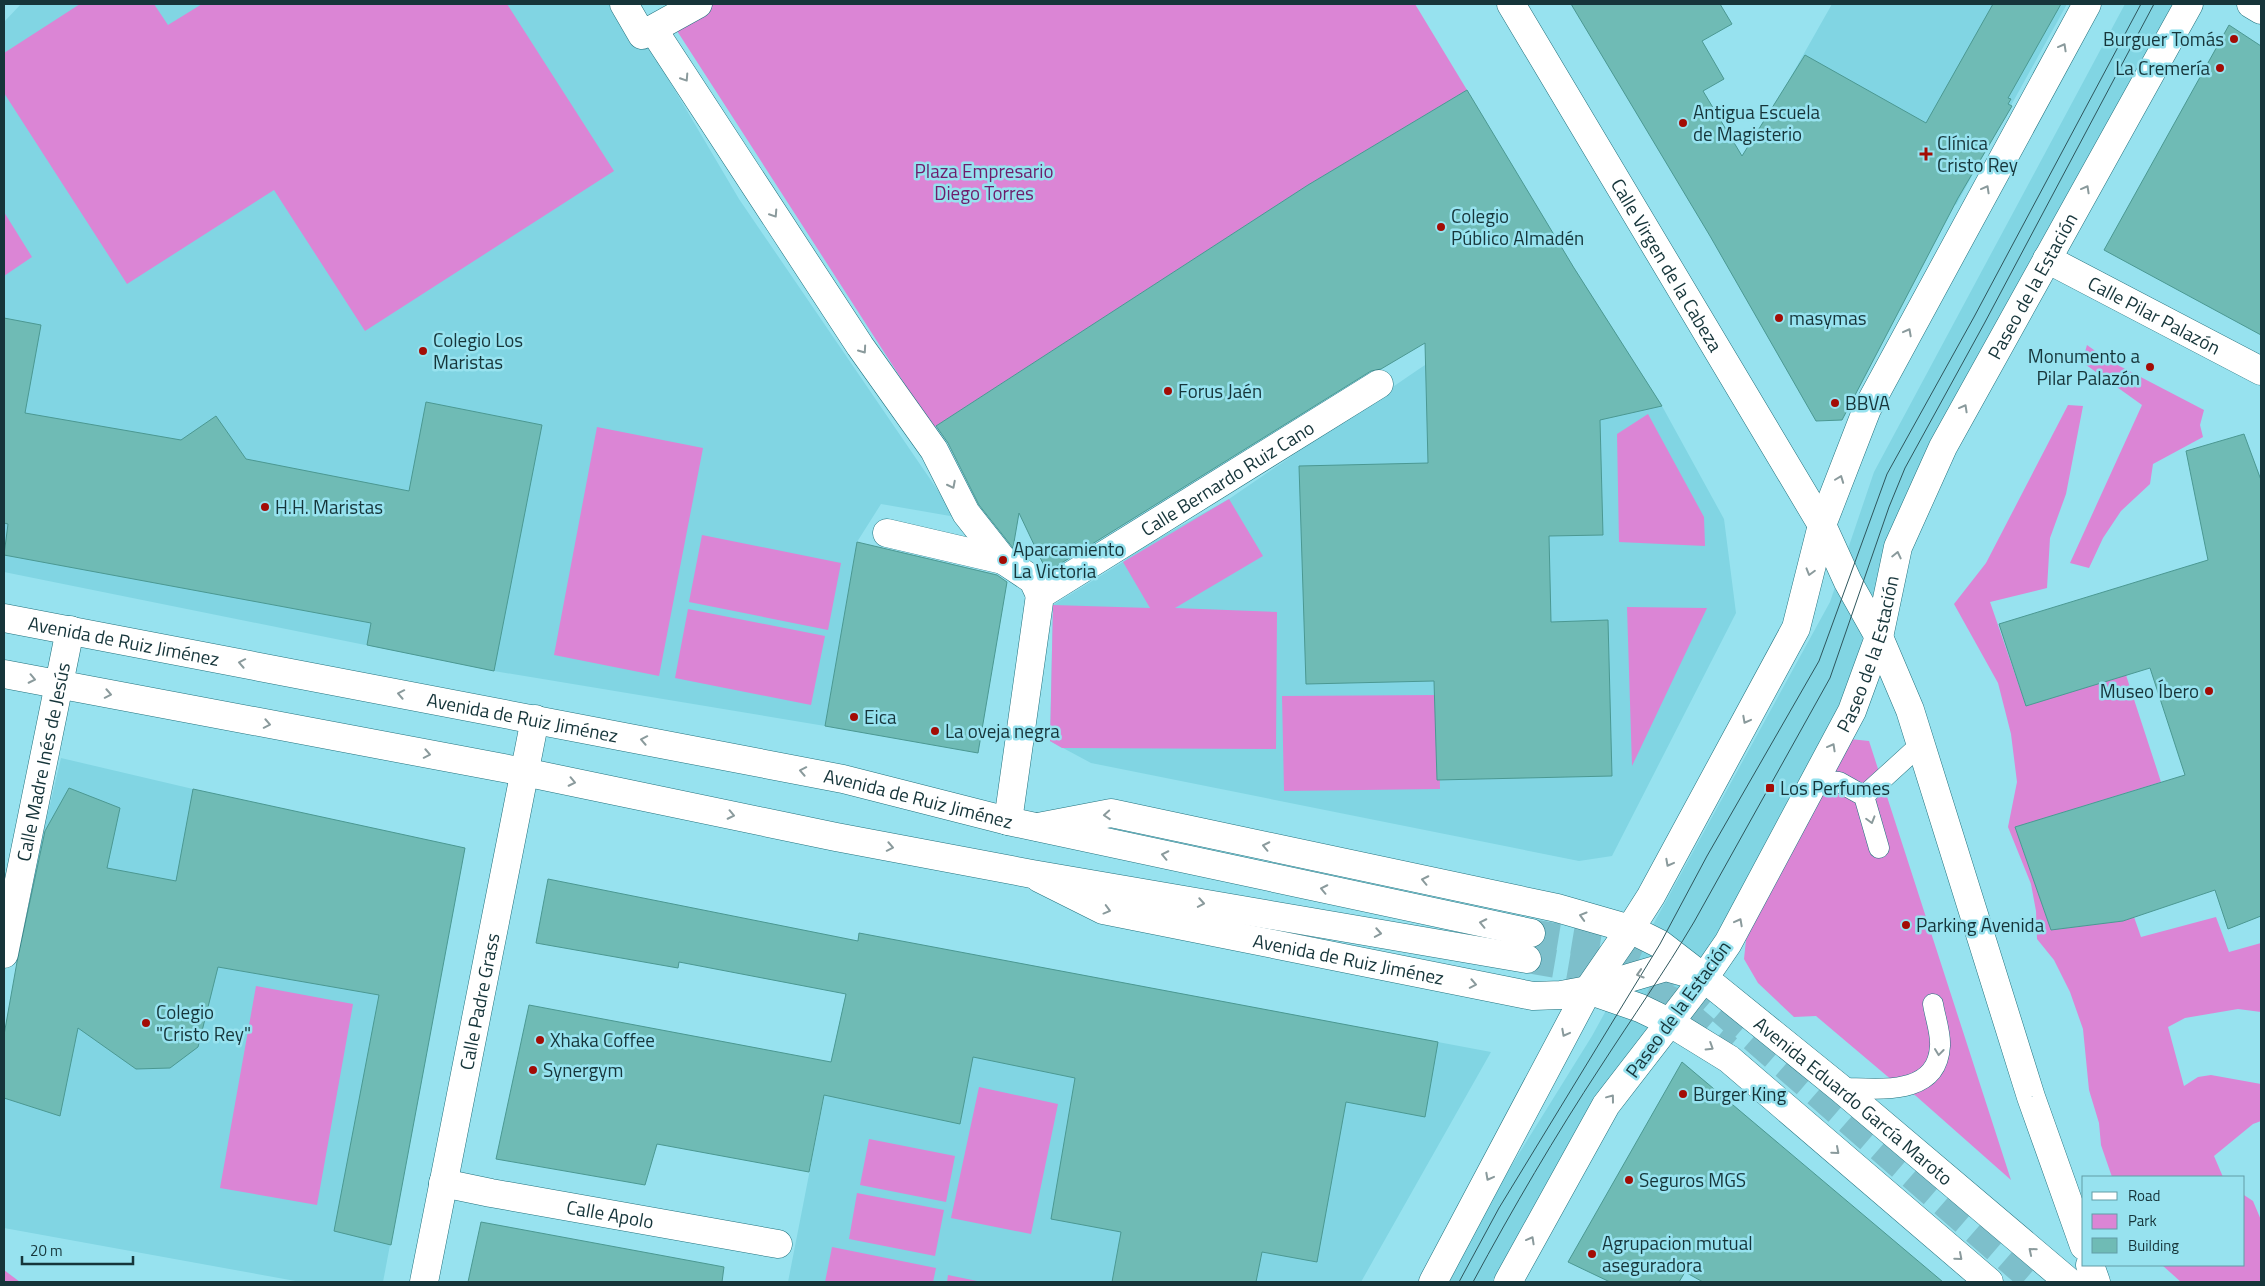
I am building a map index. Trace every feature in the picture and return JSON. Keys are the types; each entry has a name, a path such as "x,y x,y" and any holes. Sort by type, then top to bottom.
{"street":[{"path":"624,4 642,35 698,4"},
{"name":"Calle Virgen de la Cabeza","path":"1511,4 1822,525 1848,582 1879,637 1910,710 2028,1089 2082,1240"},
{"path":"1433,1282 1588,990 1651,896 1796,628 1822,525 1867,409 2087,4"},
{"name":"Paseo de la Estación","path":"1508,1282 1606,1105 1704,978 1728,943 1852,711 1879,637 1898,547 1943,446 2188,4"},
{"path":"2251,4 2261,10"},
{"path":"658,37 860,346 934,450 966,513 1003,560 1032,580 1040,595 1008,821"},
{"name":"Calle Pilar Palazón","path":"2047,259 2261,371"},
{"name":"Calle Bernardo Ruiz Cano","path":"1040,595 1379,384"},
{"path":"887,533 1003,560"},
{"name":"Avenida de Ruiz Jiménez","path":"4,618 843,779 1008,821 1529,946 1032,874 836,837 524,772 4,674"},
{"name":"Calle Madre Inés de Jesús","path":"4,954 70,630"},
{"name":"Calle Padre Grass","path":"424,1282 535,719"},
{"name":"Avenida de Ruiz Jiménez","path":"1038,827 1111,813 1557,908 1630,929"},
{"name":"Avenida de Ruiz Jiménez","path":"1032,874 1103,910 1532,996 1561,995 1588,990 1640,1008 1669,1022"},
{"name":"Avenida Eduardo García Maroto","path":"1630,929 1660,944 1704,978 1840,1088 2069,1282"},
{"path":"1588,990 1643,972 1666,967 1704,978"},
{"path":"1669,1022 1729,1059 1988,1282"},
{"name":"Calle Apolo","path":"443,1183 778,1244"},
{"path":"2090,1266 2096,1282"}],"lane":[{"path":"1864,796 1920,745"},
{"path":"1806,796 1823,781 1839,782 1864,796 1879,848"},
{"path":"1840,1088 1892,1088 1915,1083 1929,1076 1938,1062 1940,1044 1933,1004"}],"shaded area":[{"name":"Colegio Los Maristas","path":"21,4 624,4 739,199 956,517 881,504 857,542 825,726 494,671 4,572 4,22"},
{"name":"Clínica Cristo Rey","path":"1832,4 2067,4 1956,205 1776,103"},
{"path":"2125,4 2173,4 1997,331 1888,545 1860,648 1837,710 1706,958 1659,1013 1597,1096 1492,1282 1446,1282 1489,1202 1592,1036 1830,602 1874,472"},
{"path":"1574,268 1662,406 1724,519 1736,613 1612,856 1579,861 1091,763 1050,741 1053,605 1123,562 1136,551 1229,499 1419,369"},
{"path":"61,758 193,789 465,848 383,1282 301,1282 4,1228 4,1035 43,834"},
{"path":"859,933 1491,1052 1361,1282 788,1282 831,1062"}],"green space":[{"path":"80,4 154,4 168,25 202,4 507,4 614,171 365,331 274,190 127,284 4,93 4,53"},
{"name":"Plaza Empresario Diego Torres","path":"698,4 1415,4 1467,90 1308,185 933,428 670,20"},
{"path":"4,212 32,257 4,276"},
{"path":"2087,345 2108,360 2204,410 2200,425 2203,437 2153,464 2150,484 2121,511 2103,538 2089,568 2070,563 2142,405 2082,362"},
{"path":"2068,405 2083,406 2066,494 2050,538 2047,588 1990,602 2026,706 2126,675 2161,782 2015,827 2051,930 2123,921 2134,917 2141,937 2216,917 2229,952 2261,943 2261,1012 2238,1009 2185,1018 2168,1027 2184,1086 2198,1077 2211,1075 2261,1084 2261,1121 2253,1124 2214,1156 2223,1176 2112,1176 2101,1145 2099,1123 2089,1090 2083,1029 2070,992 2054,960 2037,939 2036,911 2031,884 2008,827 2017,782 2011,734 1998,683 1954,604 1986,563"},
{"path":"1648,414 1704,517 1705,546 1619,542 1617,434"},
{"path":"597,427 703,448 659,676 554,655"},
{"path":"1229,499 1263,556 1175,608 1277,612 1276,749 1062,748 1050,741 1053,605 1150,608 1123,562"},
{"path":"702,535 841,563 828,630 689,602"},
{"path":"1627,607 1707,608 1632,766"},
{"path":"688,609 825,636 811,705 675,678"},
{"path":"1438,695 1440,789 1284,791 1282,696"},
{"path":"1850,739 1869,741 2011,1180 1916,1096 1887,1076 1816,1016 1794,1017 1758,983 1744,959 1746,940 1823,781"},
{"path":"256,986 353,1004 317,1205 220,1188"},
{"path":"979,1087 1058,1104 1031,1234 951,1218"},
{"path":"869,1139 955,1156 946,1202 860,1185"},
{"path":"857,1193 944,1210 935,1256 849,1239"},
{"path":"2245,1196 2253,1201 2261,1220 2261,1282 2181,1282 2163,1266 2245,1266"},
{"path":"832,1247 936,1268 933,1282 825,1282"},
{"path":"4,1270 20,1282 4,1282"},
{"path":"948,1275 982,1282 947,1282"}],"building":[{"path":"1571,4 1720,4 1732,24 1702,41 1724,79 1703,91 1742,156 1805,55 1926,123 1993,4 2061,4 2008,98 2011,99 2008,104 2012,106 1958,198 1842,420 1816,421 1710,236"},
{"path":"2229,25 2261,46 2261,335 2104,250"},
{"path":"1467,90 1574,268 1662,406 1600,420 1603,535 1549,536 1551,622 1608,620 1612,776 1437,780 1434,681 1306,684 1299,466 1428,463 1425,343 1381,369 1371,371 1047,572 1019,513 1013,548 979,505 948,443 936,426 1308,185"},
{"name":"H.H. Maristas","path":"4,318 41,325 25,413 181,440 216,416 246,459 409,491 426,402 542,425 494,671 367,645 371,623 4,555 8,524 4,523"},
{"name":"Museo Íbero","path":"2244,434 2261,480 2261,916 2228,929 2215,890 2123,921 2051,930 2015,827 2185,775 2150,668 2026,706 1999,624 2208,560 2186,451"},
{"path":"857,542 997,575 1007,582 978,753 825,726"},
{"name":"Colegio \"Cristo Rey\"","path":"69,788 120,808 107,868 176,881 193,789 465,848 391,1245 334,1231 379,995 218,967 198,1047 170,1068 136,1069 78,1028 60,1116 4,1098 4,1035 17,962 45,831"},
{"path":"548,879 858,941 859,933 1438,1042 1425,1117 1346,1102 1317,1262 1262,1252 1256,1282 1112,1282 1121,1232 1051,1219 1075,1078 973,1057 960,1124 824,1095 809,1172 657,1144 645,1185 496,1159 529,1005 831,1062 846,994 679,962 678,968 536,943"},
{"path":"1682,1062 1943,1282 1703,1282 1685,1272 1679,1282 1610,1282 1568,1262"},
{"path":"481,1222 724,1267 722,1282 468,1282"}],"tunnel":[{"path":"1531,933 1610,946 1684,978 2035,1282"},
{"path":"1527,959 1603,972 1670,1000 1728,1049"}],"tram line":[{"path":"1459,1282 1499,1208 1660,944 1707,856 1819,661 1887,474 1974,317 2141,4"},
{"path":"1473,1282 1567,1119 1694,922 1830,678 1889,507 1905,468 1984,324 2154,4"}],"place":[{"name":"Burguer Tomás","path":"2234,39"},
{"name":"La Cremería","path":"2220,68"},
{"name":"Antigua Escuela de Magisterio","path":"1683,123"},
{"name":"Clínica Cristo Rey","path":"1926,154"},
{"name":"Colegio Público Almadén","path":"1441,227"},
{"name":"masymas","path":"1779,318"},
{"name":"Colegio Los Maristas","path":"423,351"},
{"name":"Monumento a Pilar Palazón","path":"2150,367"},
{"name":"Forus Jaén","path":"1168,391"},
{"name":"BBVA","path":"1835,403"},
{"name":"H.H. Maristas","path":"265,507"},
{"name":"Aparcamiento La Victoria","path":"1003,560"},
{"name":"Museo Íbero","path":"2209,691"},
{"name":"Eica","path":"854,717"},
{"name":"La oveja negra","path":"935,731"},
{"name":"Los Perfumes","path":"1770,788"},
{"name":"Parking Avenida","path":"1906,925"},
{"name":"Colegio \"Cristo Rey\"","path":"146,1023"},
{"name":"Xhaka Coffee","path":"540,1040"},
{"name":"Synergym","path":"533,1070"},
{"name":"Burger King","path":"1683,1094"},
{"name":"Seguros MGS","path":"1629,1180"},
{"name":"Agrupacion mutual aseguradora","path":"1592,1254"}]}
